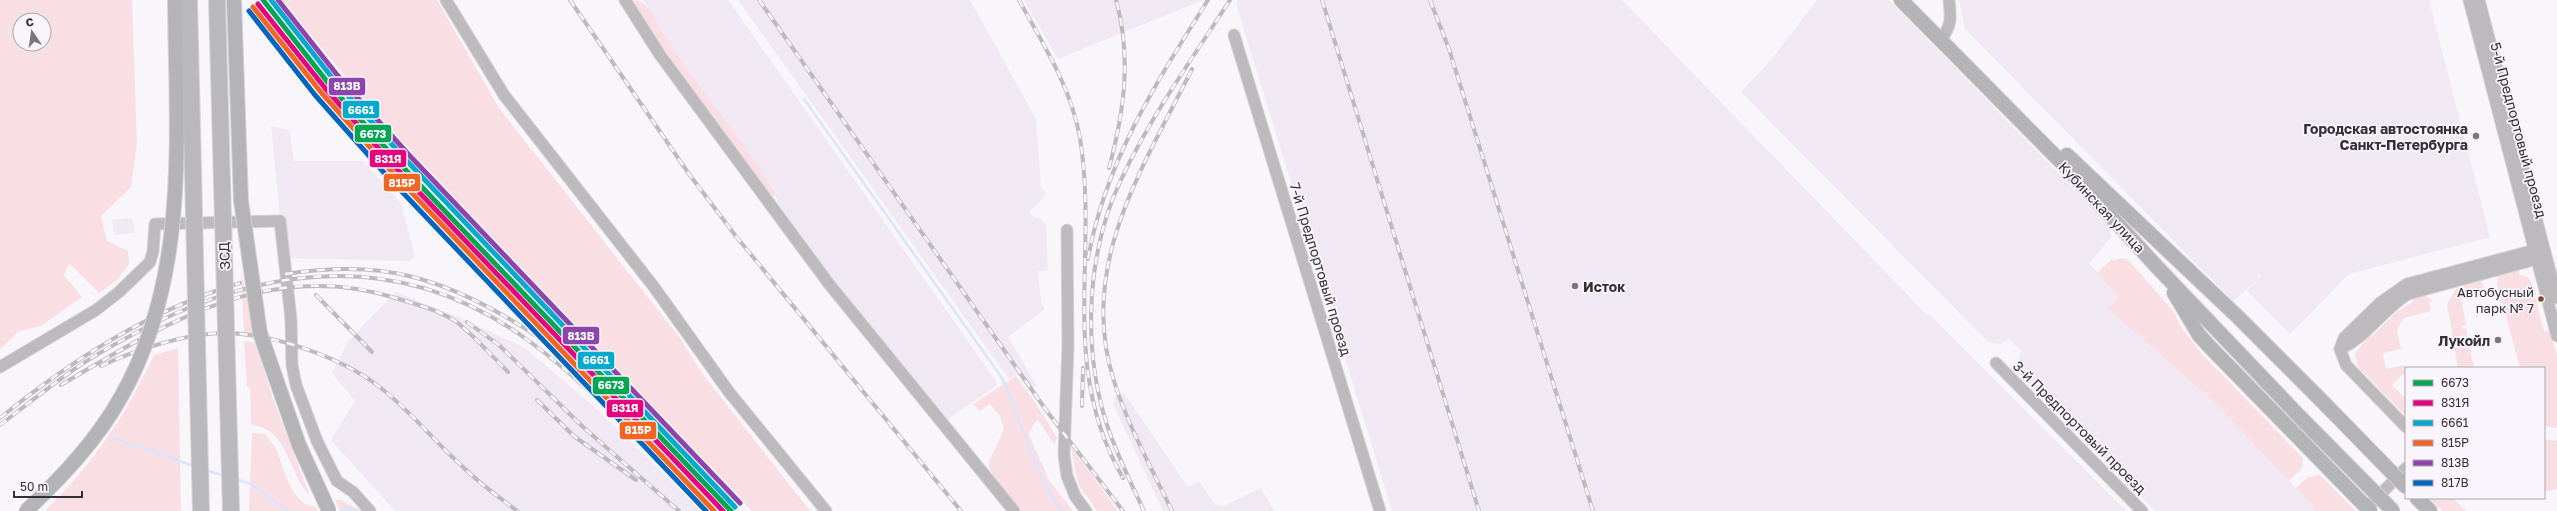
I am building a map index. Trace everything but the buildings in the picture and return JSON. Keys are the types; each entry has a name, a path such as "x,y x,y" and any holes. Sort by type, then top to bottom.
{"highway":[{"name":"ЗСД","path":"189,0 201,511"},
{"name":"ЗСД","path":"217,0 231,511"}],"main road":[{"path":"26,511 50,489 91,442 120,399 141,357 158,304 168,259 175,196 174,0"},
{"path":"234,0 241,201 260,333 299,445 329,511"},
{"name":"Кубинская улица","path":"1900,0 1943,37 2238,316 2405,486"},
{"name":"Кубинская улица","path":"1914,0 1943,37 2067,168 2157,267 2300,417 2393,511"},
{"path":"2157,267 2192,325 2210,347 2368,509"},
{"path":"2418,499 2430,511"}],"street":[{"path":"446,0 504,95 654,287 729,392 826,511"},
{"path":"625,0 664,61 829,284 1014,511"},
{"path":"1943,37 1952,20 1948,0"},
{"name":"5-й Предпортовый проезд","path":"2469,0 2557,336"},
{"name":"5-й Предпортовый проезд","path":"2479,0 2557,298"},
{"name":"7-й Предпортовый проезд","path":"1234,35 1380,511"},
{"path":"0,367 96,310 119,292 150,262 153,251 155,224 280,222 291,319 292,365 306,414 337,481 353,492 370,511"},
{"path":"1066,230 1068,346 1064,455 1067,476 1072,490 1086,511"},
{"path":"2405,426 2346,365 2340,349 2344,338 2381,302 2401,287 2536,254"},
{"name":"3-й Предпортовый проезд","path":"1996,363 2142,511"},
{"path":"2368,509 2405,469"}],"shaded area":[{"path":"0,0 132,0 137,144 131,187 101,216 107,241 128,251 129,264 117,280 99,293 69,263 64,275 82,297 41,326 19,331 0,350"},
{"path":"282,0 437,0 499,108 680,338 702,373 810,511 752,511 576,330 397,139"},
{"path":"633,0 643,3 654,16 662,31 690,73 750,154 777,196 771,196 759,181 646,25"},
{"path":"643,0 728,0 996,381 996,386 947,420 865,324 780,206 772,187 674,50"},
{"path":"738,0 970,0 1036,119 1041,188 1047,194 1029,212 1035,218 1039,217 1046,225 1048,270 1038,271 1041,302 1045,309 1008,337 1037,386 1030,391 1017,374 1009,379"},
{"path":"1024,0 1203,0 1058,59"},
{"path":"1238,0 1622,0 1927,315 1929,314 2126,511 1392,511 1236,4"},
{"path":"1817,0 1889,0 2109,225 2111,237 2089,263 2119,298 2108,309 2213,401 2314,507 2315,511 2155,511 2020,375 2016,367 2021,351 2009,339 2000,344 1988,342 1741,92 1771,60"},
{"path":"1959,0 2429,0 2490,237 2349,274 2290,334 2247,291 2260,277 2259,274 2258,279 2233,301 1965,29"},
{"path":"271,126 289,130 294,161 363,161 401,203 415,257 410,261 284,258"},
{"path":"132,218 135,233 114,235 112,220"},
{"path":"2121,258 2127,259 2131,263 2174,312 2181,327 2201,353 2303,458 2302,468 2289,481 2213,401 2108,309 2119,298 2097,273 2112,259 2114,261"},
{"path":"2519,270 2519,275 2527,277 2531,281 2544,332 2550,331 2557,356 2557,428 2545,426 2545,367 2520,367 2497,283 2498,276"},
{"path":"241,271 255,335 244,334"},
{"path":"2480,280 2484,285 2481,292 2461,298 2466,325 2462,325 2463,329 2466,328 2474,367 2458,367 2447,304 2458,286"},
{"path":"396,292 456,316 525,348 590,403 703,511 395,511 331,440 355,401 332,373 348,341"},
{"path":"2423,294 2433,301 2429,302 2431,311 2404,318 2397,330 2401,349 2383,353 2386,369 2404,365 2405,376 2403,374 2392,385 2405,398 2405,415 2358,367 2355,354 2370,334 2372,336 2395,313 2413,302 2412,299"},
{"path":"244,341 257,343 272,396 310,496 303,487 286,453 273,434 263,428 251,425 250,387 247,387"},
{"path":"178,348 181,511 45,511 63,493 107,438 120,419 154,355"},
{"path":"1016,376 1035,402 1057,438 1054,444 1038,420 1034,423 1029,435 1049,480 1073,511 1021,511 996,481 989,467 989,462 1004,429 1000,416 990,404 980,411 973,404"},
{"path":"1124,393 1188,487 1199,481 1215,505 1224,506 1261,488 1274,511 1163,511 1113,404 1115,397"},
{"path":"252,433 265,434 275,447 294,492 307,504 315,506 318,511 249,511"},
{"path":"2545,439 2557,441 2557,489 2545,492"},
{"path":"1071,447 1118,511 1097,511 1078,484"},
{"path":"2318,475 2322,477 2356,511 2315,511 2314,507 2296,488 2308,477"},
{"path":"2430,499 2454,499 2466,511 2442,511"},
{"path":"335,500 340,500 362,511 340,511"}],"waterway":[{"path":"804,99 1002,378 1035,463 1043,480 1062,511"},
{"path":"113,438 194,466"},
{"path":"206,470 224,476"},
{"path":"235,479 251,484 288,511"},
{"path":"342,510 353,509 355,511"}],"railway":[{"path":"570,0 689,174 735,235 961,511"},
{"path":"759,0 1046,410 1123,511"},
{"path":"1019,0 1055,66 1076,119 1080,138 1085,182 1086,225 1084,310 1086,352 1092,394 1103,436 1123,478"},
{"path":"1109,168 1119,126 1125,64 1124,43 1116,0"},
{"path":"1088,259 1096,223 1120,156 1152,92 1208,0"},
{"path":"1144,511 1124,469 1107,425 1094,369 1091,311 1097,253 1113,198 1138,147 1167,97 1230,0"},
{"path":"1322,0 1479,511"},
{"path":"1430,0 1449,49 1593,511"},
{"path":"1172,511 1133,431 1114,381 1105,339 1104,298 1110,258 1121,219 1136,181 1192,69"},
{"path":"285,274 316,270 363,269 409,276 441,286 474,300 506,317 538,337 598,382 626,405 650,428"},
{"path":"0,425 76,368 108,348 141,330 190,307 239,290 289,280 338,276 386,280 434,291 482,312 529,341 599,400 705,511"},
{"path":"0,418 84,356 114,338 175,307 240,283"},
{"path":"61,385 101,361 181,319 222,303 264,291 308,286 352,288 399,299 437,312 458,323 508,372"},
{"path":"316,295 372,352"},
{"path":"467,322 499,345 583,427 679,511"},
{"path":"101,366 162,343 212,333 245,334 305,349 344,365 377,385 410,414 469,473 517,511"},
{"path":"1082,406 1083,368"},
{"path":"537,400 575,437 636,480"}],"transit line":[{"name":"6673","path":"263,0 329,84 400,164 731,511"},
{"name":"6661","path":"271,0 334,80 405,159 735,507"},
{"name":"813В","path":"278,0 338,76 409,155 740,503"},
{"name":"831Я","path":"258,4 325,88 396,168 723,511"},
{"name":"815Р","path":"253,7 320,91 392,172 714,511"},
{"name":"817В","path":"249,11 315,95 387,176 706,511"}],"place":[{"name":"Городская автостоянка Санкт-Петербурга","path":"2476,136"},
{"name":"Исток","path":"1575,286"},
{"name":"Автобусный парк № 7","path":"2541,299"},
{"name":"Лукойл","path":"2498,340"}]}
